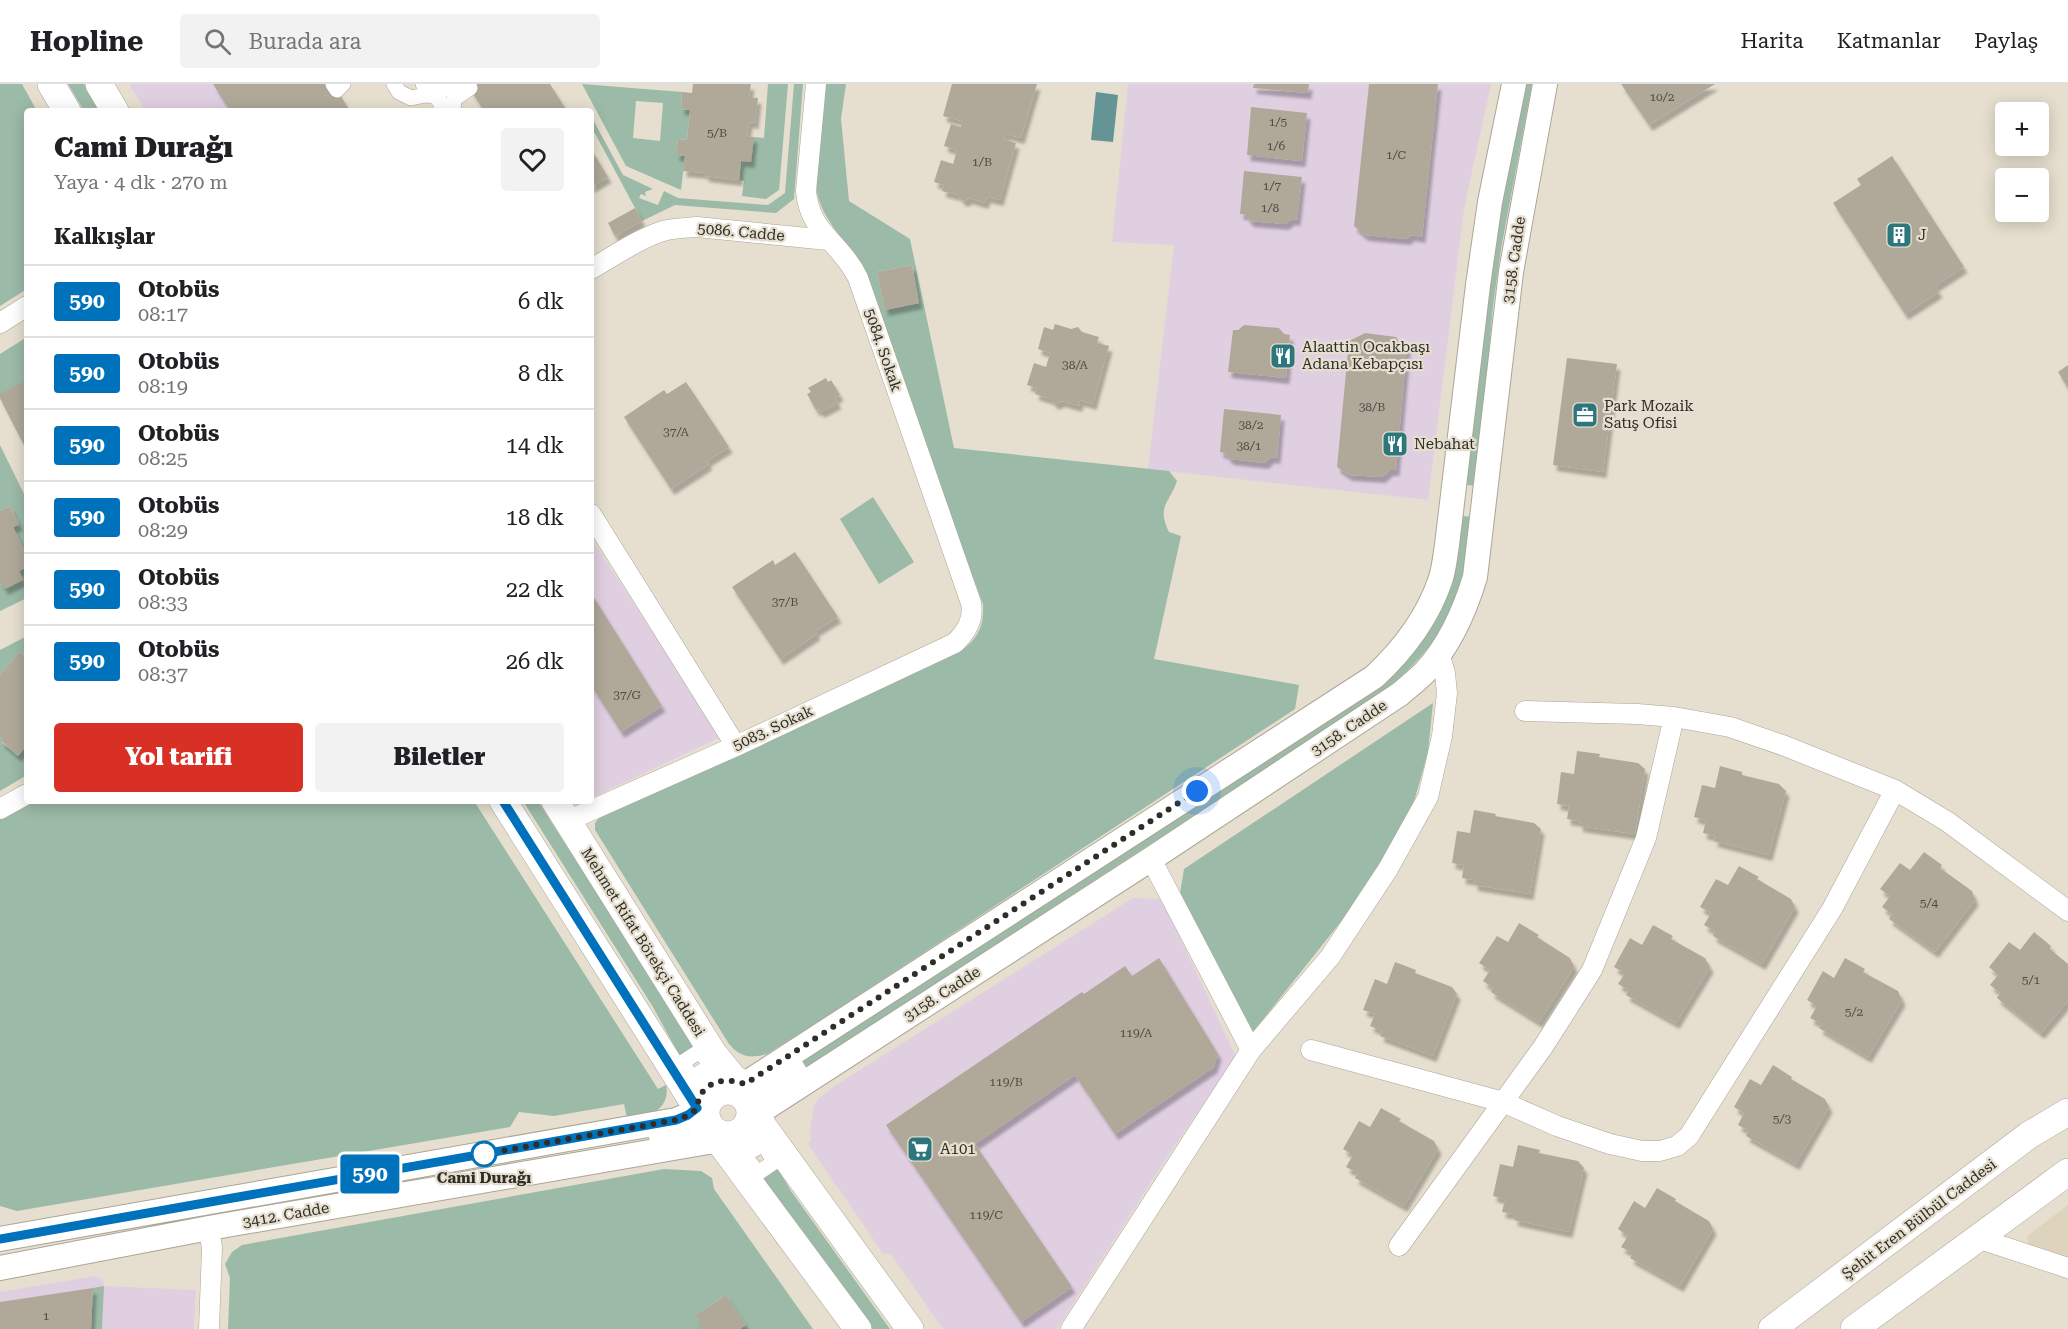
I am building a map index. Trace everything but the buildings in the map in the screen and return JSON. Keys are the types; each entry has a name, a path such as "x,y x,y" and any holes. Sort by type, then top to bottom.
{"main road":[{"path":"51,84 65,108"},
{"path":"99,84 113,108"},
{"path":"505,804 697,1108"},
{"name":"Mehmet Rifat Börekçi Caddesi","path":"561,811 713,1053 747,1083"},
{"path":"724,1080 747,1083 759,1100 761,1117 756,1131 740,1143 721,1138 700,1128 697,1108 699,1098 705,1090 714,1083 724,1080"},
{"name":"Şehit Eren Bülbül Caddesi","path":"1772,1329 2029,1135 2068,1112"},
{"path":"761,1117 910,1329"},
{"path":"721,1138 858,1329"},
{"path":"1854,1329 2068,1172"}],"street":[{"path":"333,84 337,90 343,84"},
{"path":"394,84 399,92 411,98 435,96 441,103 441,108"},
{"path":"423,84 435,90 444,91 460,84"},
{"path":"453,108 454,99 470,88 467,84"},
{"name":"5084. Sokak","path":"816,84 806,191 807,204 814,222 828,240 846,257 858,278 971,603 970,622"},
{"name":"3158. Cadde","path":"747,1083 1374,677 1407,641 1430,606 1441,579 1490,202 1514,84"},
{"name":"3158. Cadde","path":"761,1117 1400,694 1425,672 1439,654 1456,626 1473,585 1480,549 1511,272 1545,84"},
{"name":"5086. Cadde","path":"594,267 647,238 663,231 680,228 697,227 828,240"},
{"path":"0,323 24,309"},
{"path":"1452,498 1485,502"},
{"path":"594,519 736,746"},
{"name":"5083. Sokak","path":"594,799 736,746 955,643 964,634 970,622"},
{"path":"1071,1329 1251,1050 1330,957 1388,869 1428,797 1442,736 1447,693 1445,673 1439,654"},
{"path":"1526,711 1637,714 1674,717 1730,727 1895,790 1948,822 2068,911"},
{"path":"1399,1246 1543,1047 1592,970 1646,838 1674,717"},
{"path":"1311,1050 1503,1102 1557,1126 1610,1144 1642,1151 1660,1151 1677,1146 1689,1136 1832,909 1895,790"},
{"path":"0,809 24,796"},
{"name":"5083. Sokak","path":"561,811 580,804"},
{"path":"1152,859 1251,1050"},
{"name":"3412. Cadde","path":"0,1239 676,1120 697,1108"},
{"name":"3412. Cadde","path":"0,1268 209,1228 721,1138"},
{"path":"203,1203 212,1248 208,1329"},
{"path":"1977,1238 2068,1268"}],"shaded area":[{"path":"129,84 294,84 302,108 144,108"},
{"path":"1128,84 1491,84 1464,209 1428,500 1148,469 1174,245 1112,242"},
{"path":"594,543 721,737 594,797"},
{"path":"1133,898 1162,899 1236,1057 1171,1151 1057,1329 943,1329 890,1253 884,1255 808,1144 811,1141 810,1130 814,1106 818,1099 836,1085"},
{"path":"2068,1205 2068,1259 2029,1247 2027,1236"},
{"path":"95,1276 102,1279 104,1286 196,1290 194,1329 0,1329 0,1292"}],"green space":[{"path":"0,84 22,84 35,108 24,108 24,291 0,306"},
{"path":"68,84 84,84 98,108 82,108"},
{"path":"582,84 682,92 681,109 690,110 687,140 678,139 676,155 685,156 681,190 626,166","holes":["636,101 663,103 660,141 633,138"]},
{"path":"768,84 788,84 779,190 766,199 742,196 744,181 739,180 741,161 754,137 764,138"},
{"path":"794,84 803,84 794,199 776,213 675,205 642,221 594,132 594,122 623,175 653,189 645,192 646,196 641,194 639,198 658,205 664,191 678,198 768,205 785,193"},
{"path":"824,84 846,84 841,119 849,201 910,239 954,448 1169,471 1177,481 1165,505 1165,523 1169,532 1181,536 1154,659 1299,685 1295,709 821,1020 767,1054 750,1056 737,1052 729,1044 595,830 595,823 599,818 966,647 978,633 983,617 983,604 851,250 829,220 819,200 816,159","holes":["912,265 919,303 885,310 877,272"]},
{"path":"1523,84 1532,84 1501,249 1493,306 1477,486 1467,485 1484,306"},
{"path":"24,339 24,445 0,398 0,354"},
{"path":"0,445 24,494 24,549 13,527 19,524 10,506 0,511"},
{"path":"873,497 914,562 879,584 840,519"},
{"path":"1463,516 1472,517 1470,546 1462,585 1454,605 1434,640 1407,671 1391,685 800,1072 795,1064 1402,665 1430,630 1447,596 1457,560"},
{"path":"24,568 24,599 0,611 0,581 23,580 19,571"},
{"path":"24,638 24,656 19,652 0,675 0,650"},
{"path":"1433,703 1428,752 1412,809 1370,885 1253,1032 1179,899 1184,869"},
{"path":"0,737 3,740 1,742 18,756 24,749 24,777 0,791"},
{"path":"26,804 476,804 658,1089 666,1085 665,1101 650,1115 628,1123 624,1104 554,1116 519,1112 510,1127 17,1211 0,1206 0,819"},
{"path":"525,804 540,804 700,1051 683,1062 653,1007"},
{"path":"774,1162 791,1191 890,1329 872,1329 758,1173"},
{"path":"664,1169 701,1171 712,1178 714,1189 813,1329 740,1329 746,1325 726,1295 695,1315 703,1329 228,1329 230,1278 225,1264 232,1252 242,1245"},
{"path":"104,1286 102,1329 91,1329 93,1288"}],"water":[{"path":"1096,92 1118,95 1113,142 1091,140"}],"bus line":[{"name":"590","path":"0,1239 676,1120 697,1108 505,804"}],"place":[{"name":"J","path":"1899,235"},
{"name":"Alaattin Ocakbaşı Adana Kebapçısı","path":"1283,356"},
{"name":"Park Mozaik Satış Ofisi","path":"1585,415"},
{"name":"Nebahat","path":"1395,444"},
{"name":"A101","path":"920,1149"},
{"name":"Cami Durağı","path":"484,1154"}],"route":[{"path":"484,1154 473,1156 676,1120 688,1115 697,1108 699,1098 705,1090 714,1083 735,1080 745,1084 1197,791"}]}
